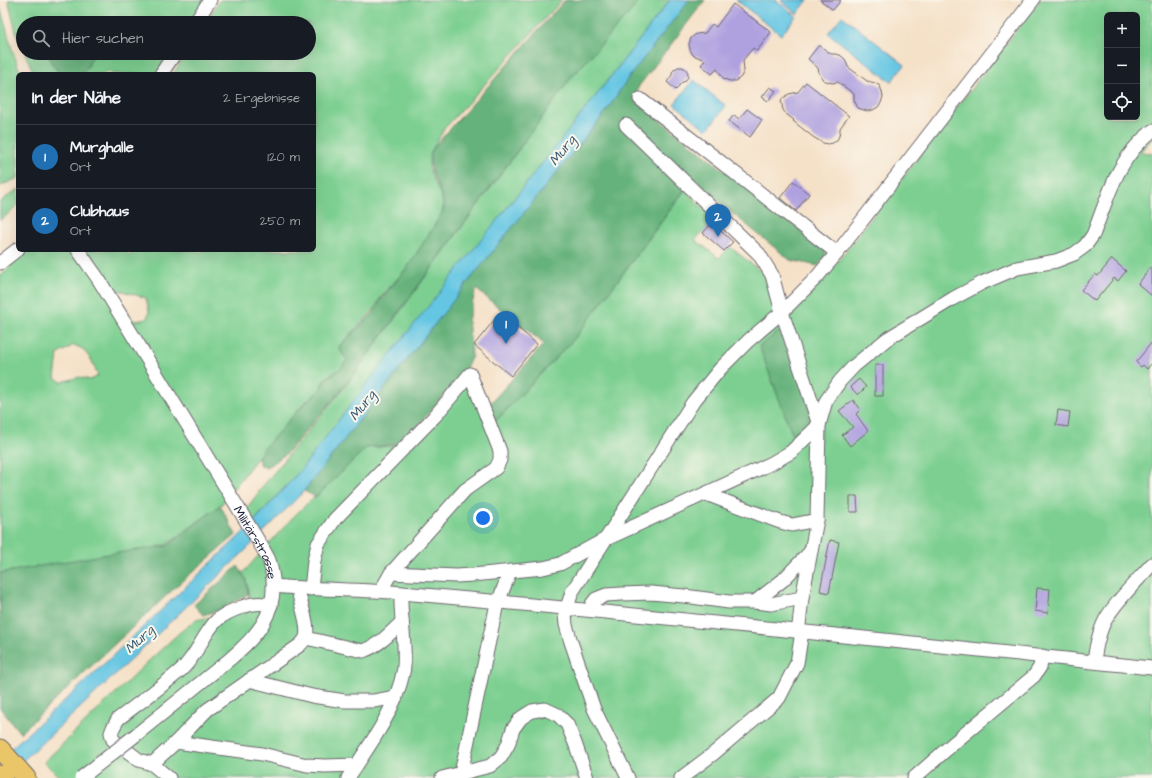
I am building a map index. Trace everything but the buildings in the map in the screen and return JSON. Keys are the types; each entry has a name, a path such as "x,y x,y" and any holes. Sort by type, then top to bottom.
{"highway":[{"path":"0,749 26,778"},
{"path":"0,775 3,778"}],"street":[{"path":"200,16 210,0"},
{"path":"628,778 594,709 571,642 566,625 565,614 572,592 693,402 720,369 748,341 782,312 816,278 1033,0"},
{"path":"162,72 170,60"},
{"path":"640,99 837,253"},
{"path":"626,125 759,254 772,275 782,312 819,425"},
{"path":"681,778 713,754 779,698 797,664 802,638 799,625 802,598 817,520 819,425 826,401 840,381 854,366 886,339 954,298 982,283 1017,268 1056,261 1074,254 1085,246 1093,235 1108,193 1120,168 1135,147 1152,131"},
{"path":"0,263 16,251"},
{"name":"Militärstrasse","path":"76,252 86,256 262,547 269,560 272,570 273,586 271,604 265,621 256,635 245,647 81,778"},
{"path":"152,764 207,710 300,645 306,638 307,626 299,596 305,589 318,544 335,520 435,416 470,374 500,451 500,460 496,468 465,490 391,573 383,586 382,591"},
{"path":"391,573 456,576 543,568 560,564 604,540 772,463 791,452 819,425"},
{"path":"706,494 780,522 792,525 817,520"},
{"path":"755,602 783,580 811,551"},
{"path":"1094,662 1098,639 1107,616 1152,564"},
{"path":"460,776 498,602 510,571"},
{"path":"273,586 305,589 382,591 591,610 750,625 1152,668"},
{"path":"348,778 386,717 396,697 404,668 405,644 402,622 401,593"},
{"path":"591,610 592,604 596,599 606,595 622,594 651,593 729,602 755,602 771,604 802,598"},
{"path":"169,778 152,764 139,760 113,740 113,728 118,719 182,670 196,653 218,620 234,610 255,602 271,604"},
{"path":"306,638 363,652 373,648 381,642 402,622"},
{"path":"914,778 1034,676 1040,667 1042,656"},
{"path":"249,680 312,696 344,700 374,701 396,697"},
{"path":"442,778 460,776 490,766 501,757 508,745 513,729 521,718 532,712 545,709 558,715 567,724 576,743 587,778"},
{"path":"176,742 262,754 308,765 356,765"}],"green space":[{"path":"8,0 205,0 195,16 16,16 16,32"},
{"path":"220,0 562,0 444,129 433,149 429,161 431,174 442,199 443,213 408,267 381,297 373,311 340,345 339,349 347,360 342,368 324,379 320,391 304,403 264,449 221,505 166,545 0,583 0,276 26,252 126,252 130,255 133,252 316,252 316,72 174,72 182,60 316,60 316,16 210,16","holes":["119,290 146,298 149,311 147,319 134,321 119,298","74,345 83,349 92,361 98,376 90,380 79,377 62,382 55,378 58,354"]},
{"path":"565,0 639,0 632,10 571,78 346,384 288,452 266,467 260,466 258,458 263,449 304,404 319,391 325,380 341,368 347,360 339,349 341,345 374,312 381,299 407,268 442,213 444,206 442,197 432,172 430,161 431,153 434,147"},
{"path":"639,0 670,0 299,472 254,521 246,509 267,481 347,384 571,78 632,10"},
{"path":"688,0 705,0 639,86 634,100 825,249 826,256 818,266 790,260 732,213 694,178 576,337 494,423 486,408 544,344 476,289 468,320 472,356 464,372 403,443 366,448 316,497 304,491 468,282 608,109 626,81"},
{"path":"1040,0 1152,0 1152,139 1140,152 1152,153 1152,778 60,778 44,762 154,656 196,620 251,609 246,579 242,574 293,517 366,448 415,444 469,381 489,428 576,337 685,190 715,220 695,240 719,258 730,247 763,273 772,295 790,317 828,274"},
{"path":"0,7 20,72 16,72 16,179 0,186"},
{"path":"28,60 51,60 58,72 33,72"},
{"path":"51,60 91,60 88,67 83,72 58,72"},
{"path":"90,60 165,60 157,72 84,72 86,70"},
{"path":"16,190 16,207 0,220 0,202"},
{"path":"784,328 814,424 792,434 759,346"},
{"path":"220,505 236,535 182,581 20,733 0,708 0,573 108,554 167,546"},
{"path":"238,566 246,579 248,594 220,610 203,615 194,605"}],"water":[{"name":"Murg","path":"670,0 689,0 626,81 608,109 468,282 304,491 248,548 82,706 4,778 0,778 0,758 71,695 248,528 299,472 361,391 595,97"},
{"path":"736,0 776,0 796,16 781,35"},
{"path":"780,0 808,0 797,14"},
{"path":"842,16 905,65 891,82 828,33"},
{"path":"694,80 726,106 707,130 674,104"}],"place":[{"name":"Clubhaus","path":"718,237"},
{"name":"Murghalle","path":"506,344"}]}
